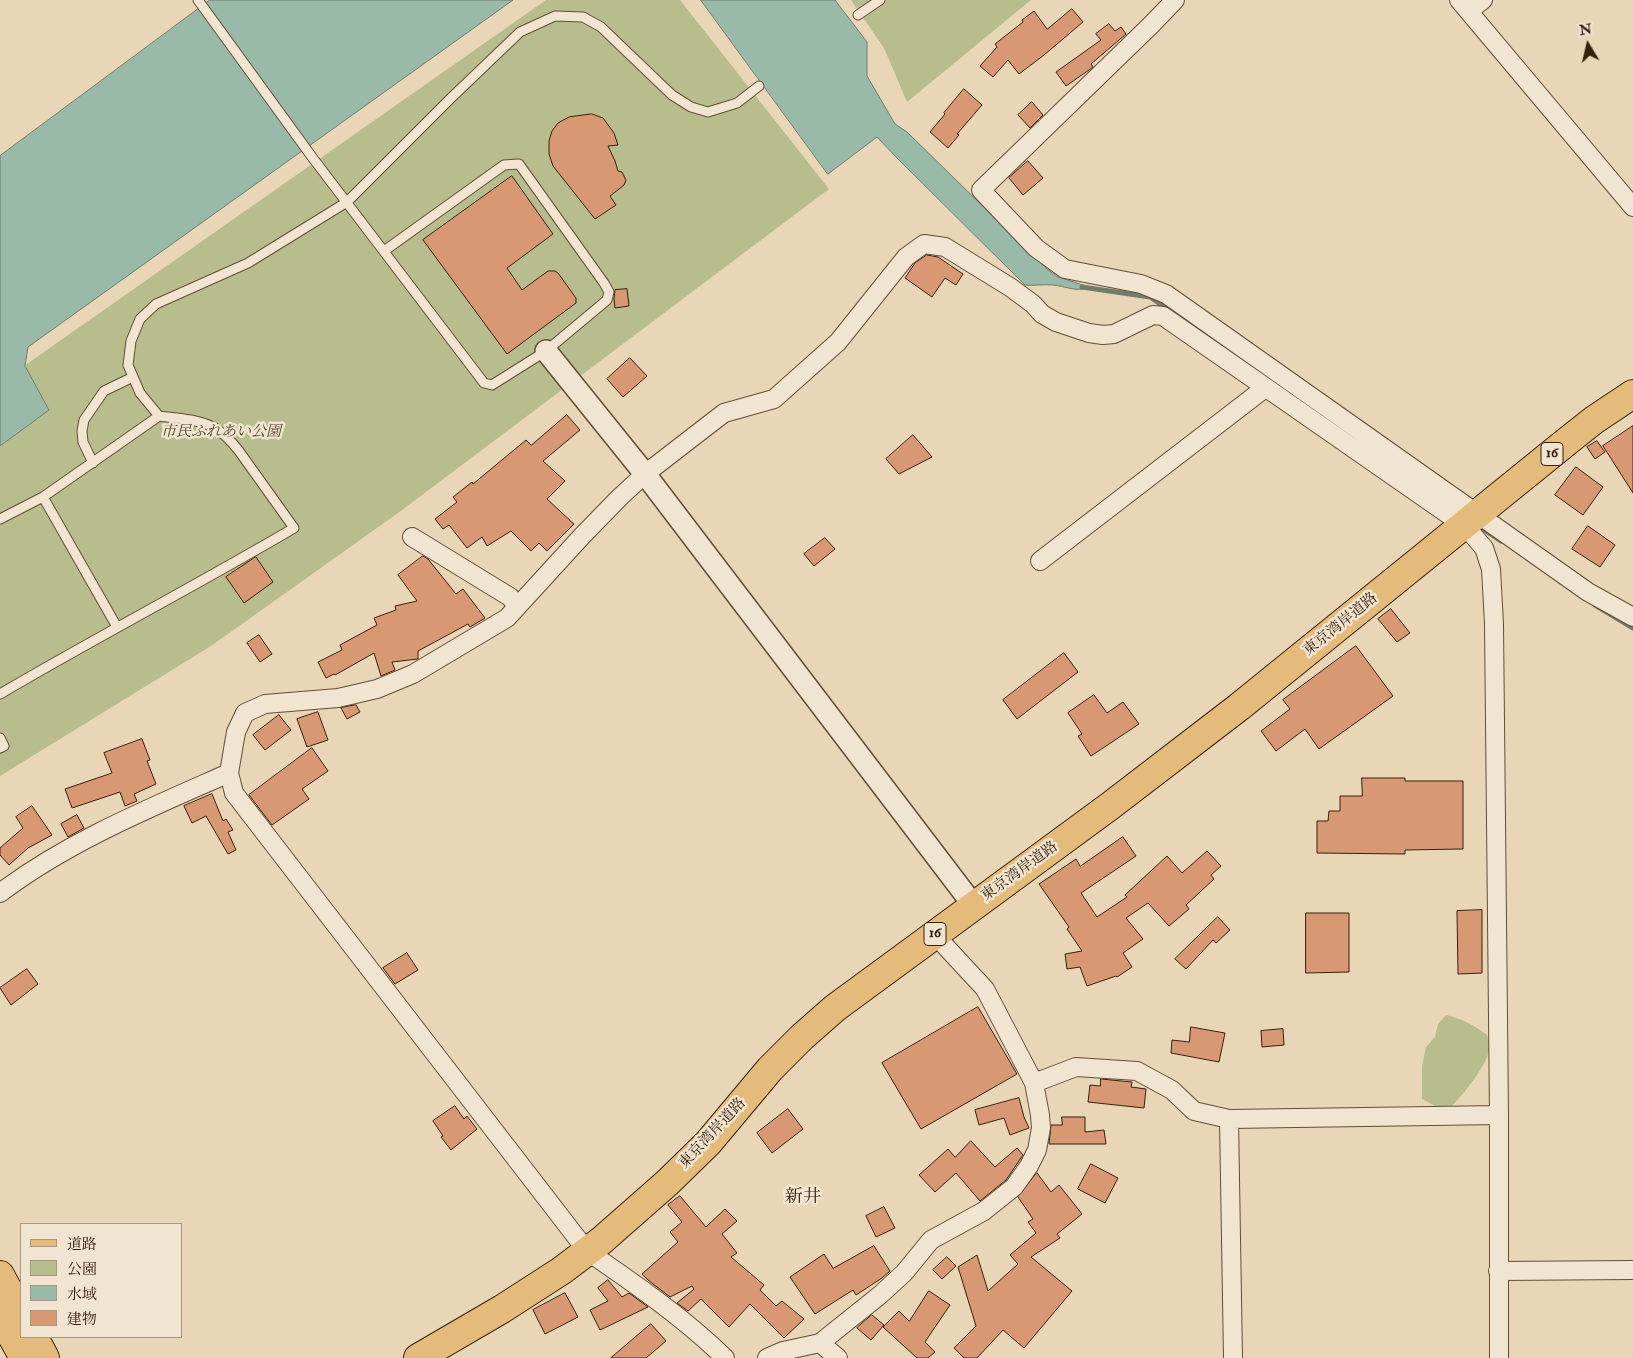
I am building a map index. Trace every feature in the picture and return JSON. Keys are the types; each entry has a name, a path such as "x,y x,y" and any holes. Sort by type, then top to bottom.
{"main road":[{"name":"東京湾岸道路","path":"418,1358 502,1309 561,1271 587,1251 667,1183 708,1143 770,1069 802,1037 836,1008 1110,806 1239,707 1594,420 1633,394"},
{"path":"0,1275 20,1312"},
{"path":"0,1315 24,1358"},
{"path":"35,1338 45,1358"}],"street":[{"path":"1175,0 981,190 1036,248 1064,269 1141,284 1166,294 1471,520 1484,548 1491,569 1494,624 1499,1115 1499,1358"},
{"path":"1483,0 1464,5 1633,207"},
{"path":"724,1358 704,1338 646,1291 587,1251 234,793 229,773 236,732 245,713 265,704 338,698 377,689 412,674 507,618 620,496 645,474 724,413 774,399 838,342 906,257 924,244 945,247 1010,287 1034,304 1042,314 1056,322 1089,333 1114,334 1153,315 1163,316 1265,388 1471,520 1633,618"},
{"path":"546,351 645,474 974,906"},
{"path":"1040,561 1265,388"},
{"path":"412,537 510,597 517,606"},
{"path":"0,893 59,853 140,812 229,773"},
{"path":"767,1358 783,1351 820,1343 880,1295 904,1273 931,1240 984,1211 1014,1187 1029,1166 1037,1150 1041,1128 1034,1083 984,989 934,934"},
{"path":"1034,1083 1076,1067 1137,1071 1172,1090 1194,1111 1229,1119 1499,1115"},
{"path":"1229,1119 1233,1358"},
{"path":"1498,1271 1633,1270"},
{"path":"820,1343 838,1358"}],"lane":[{"path":"858,16 880,0"},
{"path":"198,2 312,157 484,383 492,385 546,351 607,300 609,292 519,164 504,166 384,251"},
{"path":"0,694 117,627 211,577 294,528 240,451 221,432 212,426 193,421 158,416 140,393 128,365 131,341 140,319 156,304 248,263 347,202 520,32 555,16 583,17 601,27 672,95 692,107 708,112 736,103 759,86"},
{"path":"93,463 83,442 84,420 104,391 133,377"},
{"path":"0,519 43,497 158,416"},
{"path":"43,497 117,627"},
{"path":"0,738 4,746 0,748"}],"green space":[{"name":"市民ふれあい公園","path":"546,0 680,0 829,189 398,513 211,646 0,776 0,446 49,410 24,366"},
{"path":"851,0 1031,0 907,102 884,48"},
{"path":"1446,1015 1463,1020 1482,1031 1487,1035 1490,1046 1485,1062 1461,1096 1450,1108 1439,1108 1422,1099 1422,1066 1426,1047 1435,1037 1438,1024"}],"water":[{"path":"210,0 513,0 28,347 25,366 49,410 0,446 0,156"},
{"path":"701,0 835,0 867,42 867,76 895,124 907,132 1047,269 1058,277 1088,288 1025,285 877,137 828,174"}],"building":[{"path":"1072,9 1083,22 1019,74 1008,60 993,77 980,66 997,47 995,44 1034,11 1047,29"},
{"path":"1109,24 1115,31 1121,27 1126,34 1091,64 1093,67 1066,86 1056,72 1101,40 1096,34"},
{"path":"964,89 982,105 957,134 959,135 948,148 930,132"},
{"path":"1032,102 1043,115 1030,128 1018,115"},
{"path":"592,114 603,118 614,133 618,145 608,146 618,171 622,172 626,180 624,185 610,196 616,205 595,219 553,166 549,154 549,141 552,131 558,123 569,117"},
{"path":"1028,161 1043,178 1023,195 1009,178"},
{"path":"512,176 553,234 507,268 522,290 548,271 555,271 576,298 576,303 507,354 423,240"},
{"path":"927,255 938,257 963,274 956,285 945,278 932,297 905,278 915,263"},
{"path":"627,289 629,306 615,308 615,290"},
{"path":"630,358 647,376 623,397 607,379"},
{"path":"567,415 580,430 543,461 565,481 547,499 574,524 547,551 539,543 531,551 511,531 487,546 482,537 467,548 449,525 443,529 435,519 457,502 453,497 472,482 473,484 526,440 531,445"},
{"path":"1633,426 1633,493 1603,446"},
{"path":"913,435 932,457 899,474 886,459"},
{"path":"1597,441 1605,452 1595,459 1587,447"},
{"path":"1576,467 1603,487 1583,515 1555,495"},
{"path":"1588,526 1615,545 1600,567 1572,549"},
{"path":"825,538 835,549 814,566 804,554"},
{"path":"423,556 428,559 456,594 463,589 485,618 470,627 468,624 418,651 418,659 392,662 395,670 381,676 374,653 326,678 318,662 342,650 340,645 377,625 374,618 396,610 395,606 417,601 398,575"},
{"path":"256,557 273,582 244,603 226,577"},
{"path":"1391,609 1410,633 1397,642 1378,619"},
{"path":"259,635 272,654 260,662 247,643"},
{"path":"1356,646 1393,696 1319,749 1305,729 1276,751 1261,731 1290,709 1283,700"},
{"path":"1064,653 1078,672 1017,719 1003,700"},
{"path":"1094,695 1107,713 1123,702 1139,724 1091,756 1078,736 1082,734 1068,713"},
{"path":"356,705 360,712 347,719 341,708"},
{"path":"318,712 328,740 307,747 297,719"},
{"path":"279,715 291,730 265,750 253,735"},
{"path":"142,739 150,760 147,761 156,784 134,794 137,801 125,806 120,792 72,808 65,789 112,773 104,753"},
{"path":"312,748 328,771 302,789 309,799 272,825 249,795"},
{"path":"1362,778 1405,778 1405,781 1463,781 1463,849 1405,850 1405,854 1317,853 1317,821 1328,821 1329,811 1340,811 1340,796 1362,796"},
{"path":"212,794 223,821 226,819 233,830 228,832 236,850 228,854 206,816 192,823 184,806"},
{"path":"32,806 52,835 28,848 9,865 0,855 0,848 23,828 16,817"},
{"path":"77,815 84,828 68,837 61,824"},
{"path":"1123,837 1136,856 1081,893 1097,917 1127,897 1125,895 1167,856 1182,873 1207,851 1221,866 1211,875 1214,879 1186,905 1189,909 1169,926 1148,903 1126,918 1143,939 1123,953 1132,967 1117,977 1087,986 1080,967 1067,969 1065,954 1082,951 1067,929 1069,927 1039,884 1076,859 1080,866"},
{"path":"1482,910 1482,973 1458,974 1457,911"},
{"path":"1306,913 1349,913 1349,972 1306,973"},
{"path":"1218,917 1230,930 1216,943 1213,940 1186,969 1175,959"},
{"path":"407,953 418,970 395,984 383,968"},
{"path":"27,969 38,984 11,1005 0,988"},
{"path":"978,1007 1017,1074 921,1129 882,1063"},
{"path":"1191,1027 1225,1033 1219,1062 1171,1053 1172,1040 1189,1042"},
{"path":"1283,1029 1284,1045 1262,1047 1261,1031"},
{"path":"1101,1079 1132,1082 1131,1087 1146,1089 1144,1108 1088,1102 1090,1085 1100,1086"},
{"path":"1019,1098 1029,1128 1010,1135 1004,1118 979,1125 975,1110"},
{"path":"455,1106 464,1119 467,1116 477,1129 451,1150 441,1137 443,1136 433,1121"},
{"path":"788,1109 803,1129 772,1153 757,1133"},
{"path":"1062,1117 1085,1117 1085,1132 1104,1130 1106,1144 1049,1144 1051,1125 1062,1125"},
{"path":"971,1141 995,1167 1017,1148 1023,1155 1006,1180 980,1201 956,1173 935,1192 919,1175 948,1149 955,1157"},
{"path":"1091,1164 1118,1178 1105,1203 1078,1189"},
{"path":"1037,1173 1051,1192 1059,1185 1082,1214 1057,1234 1060,1238 1031,1257 1072,1291 1024,1348 1003,1330 977,1358 964,1358 954,1348 976,1326 958,1267 977,1255 988,1291 1018,1264 1010,1255 1036,1233 1028,1222 1033,1219 1018,1197"},
{"path":"680,1196 706,1227 725,1209 737,1221 722,1234 737,1253 731,1257 764,1285 760,1290 776,1306 782,1301 804,1319 784,1338 750,1304 729,1327 701,1299 688,1311 677,1303 694,1289 692,1286 670,1297 642,1274 678,1242 670,1232 682,1222 668,1205"},
{"path":"884,1207 895,1228 876,1237 866,1216"},
{"path":"874,1246 890,1271 856,1295 853,1290 815,1314 790,1277 824,1254 833,1268"},
{"path":"947,1257 956,1266 942,1279 933,1270"},
{"path":"608,1280 622,1297 629,1293 648,1307 600,1330 590,1310 608,1301 598,1288"},
{"path":"929,1291 950,1305 925,1342 935,1352 928,1358 917,1358 883,1327 899,1311 909,1321"},
{"path":"565,1293 578,1317 545,1334 533,1310"},
{"path":"872,1315 884,1325 871,1340 857,1328"},
{"path":"651,1324 666,1341 646,1358 611,1358"}],"waterway":[{"path":"1082,287 1150,297 1287,390"},
{"path":"1477,525 1501,541"},
{"path":"1595,605 1633,628"}],"district":[{"name":"新井","path":"803,1198"}]}
